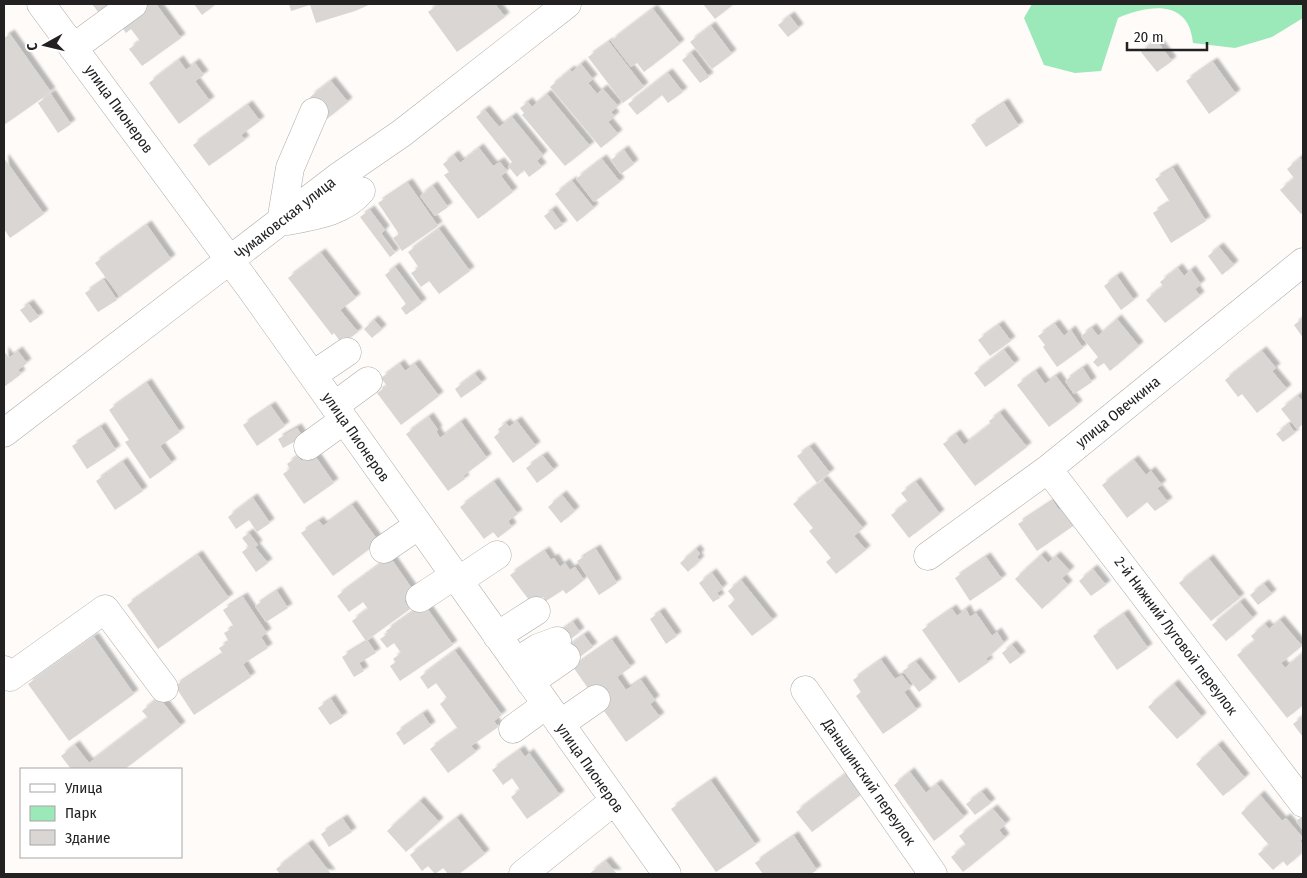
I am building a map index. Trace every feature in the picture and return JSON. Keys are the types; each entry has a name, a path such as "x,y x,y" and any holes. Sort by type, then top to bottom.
{"street":[{"name":"улица Пионеров","path":"41,4 313,376 667,874"},
{"path":"74,48 133,4"},
{"name":"Чумаковская улица","path":"4,433 427,113 567,4"},
{"path":"314,112 290,168 281,222 320,214 352,201 361,191"},
{"name":"улица Овечкина","path":"928,556 1048,469 1303,262"},
{"path":"313,376 347,352"},
{"path":"308,446 368,382"},
{"name":"2-й Нижний Луговой переулок","path":"1048,469 1303,803"},
{"path":"384,549 419,525"},
{"path":"420,598 496,555"},
{"path":"4,670 10,677 105,609 164,688"},
{"path":"497,636 536,610"},
{"path":"523,672 561,649"},
{"name":"Даньшинский переулок","path":"805,690 933,874"},
{"path":"513,729 596,699"},
{"path":"523,874 614,801"}],"green space":[{"path":"1032,4 1303,4 1303,18 1272,37 1235,48 1193,43 1190,29 1184,19 1176,13 1166,9 1155,8 1143,10 1118,18 1101,71 1075,73 1044,65 1024,18"}],"building":[{"path":"92,4 129,4 105,21"},
{"path":"145,4 156,4 181,38 142,66 129,49 140,41 131,29 126,33 119,23"},
{"path":"194,4 216,4 202,15"},
{"path":"289,4 371,4 316,23 310,5 291,11"},
{"path":"434,4 495,4 505,17 457,52 428,12 436,6"},
{"path":"703,4 734,4 715,19"},
{"path":"653,9 680,44 644,72 637,63 631,67 611,41"},
{"path":"790,16 799,28 788,37 778,25"},
{"path":"711,26 732,54 712,69 690,42"},
{"path":"10,34 51,92 4,125 4,38"},
{"path":"1156,40 1172,61 1157,72 1141,52"},
{"path":"609,42 644,87 623,103 588,57"},
{"path":"691,53 709,77 700,83 682,60"},
{"path":"179,60 186,70 195,63 204,75 195,81 210,101 179,124 149,83"},
{"path":"1213,62 1236,94 1209,114 1186,81"},
{"path":"581,64 593,79 588,83 597,94 603,89 618,106 611,112 615,116 608,122 618,134 601,148 550,87 570,70 572,72"},
{"path":"668,73 683,92 668,103 662,95 637,115 628,104"},
{"path":"331,81 348,102 327,119 310,97"},
{"path":"51,94 71,124 58,133 38,103"},
{"path":"547,94 590,146 565,166 522,115 524,113 520,108 528,102 532,107"},
{"path":"1004,103 1019,126 986,147 971,125"},
{"path":"248,105 260,121 241,135 245,140 209,166 193,145"},
{"path":"485,110 499,127 512,117 543,155 537,161 542,167 529,177 524,170 517,177 508,166 512,162 476,117"},
{"path":"479,148 493,166 500,162 507,171 501,176 513,192 478,219 444,175 449,172 443,164 454,155 460,163"},
{"path":"624,150 634,164 621,174 611,160"},
{"path":"4,158 44,214 10,238 4,229"},
{"path":"1300,158 1303,161 1303,213 1301,214 1280,190 1294,178 1287,169"},
{"path":"602,159 620,182 594,202 576,179"},
{"path":"1173,168 1206,221 1171,243 1153,213 1170,202 1155,179"},
{"path":"572,181 594,208 577,222 555,194"},
{"path":"408,183 438,226 402,251 393,238 399,234 378,203"},
{"path":"433,186 448,207 435,216 420,196"},
{"path":"370,210 385,230 381,234 395,253 390,257 360,217"},
{"path":"552,210 563,225 555,230 544,216"},
{"path":"147,225 171,259 120,297 95,263"},
{"path":"439,229 470,271 439,294 429,281 421,287 411,273 419,268 408,252"},
{"path":"1219,247 1234,265 1222,275 1208,256"},
{"path":"321,253 356,298 340,310 358,332 342,344 334,333 332,335 288,278"},
{"path":"395,267 422,303 406,315 401,308 406,304 385,275"},
{"path":"1178,268 1184,276 1191,270 1201,284 1195,289 1200,296 1165,323 1146,300 1163,286 1160,282"},
{"path":"1117,276 1134,300 1121,310 1104,286"},
{"path":"104,280 117,300 98,312 85,293"},
{"path":"29,304 39,317 30,323 20,310"},
{"path":"1303,318 1303,338 1294,325"},
{"path":"1117,319 1139,346 1110,371 1104,363 1098,367 1093,362 1098,357 1081,336 1092,328 1098,336"},
{"path":"374,320 382,329 372,338 364,329"},
{"path":"1055,324 1064,336 1071,330 1083,348 1057,367 1038,336"},
{"path":"999,325 1011,341 990,356 978,340"},
{"path":"1004,350 1015,364 985,387 974,373"},
{"path":"4,351 9,358 18,351 27,363 18,370 21,374 4,387"},
{"path":"1262,351 1276,368 1272,371 1287,389 1257,413 1242,394 1238,397 1225,380"},
{"path":"400,364 405,371 415,364 439,396 401,425 377,393 387,386 381,378"},
{"path":"1083,368 1092,382 1074,394 1065,381"},
{"path":"1036,371 1045,384 1056,376 1078,405 1049,427 1017,385"},
{"path":"475,374 482,383 461,398 455,389"},
{"path":"147,383 180,432 160,446 172,463 150,479 125,442 129,440 109,410"},
{"path":"1298,396 1303,402 1303,424 1297,429 1281,409"},
{"path":"271,406 285,426 257,446 243,425"},
{"path":"1000,413 1027,447 975,486 943,444 956,434 964,445 991,424 989,421"},
{"path":"429,417 438,430 436,431 440,438 461,422 487,458 463,476 465,479 448,491 406,434"},
{"path":"517,421 536,446 513,463 494,437 500,432 498,429 506,423 509,427"},
{"path":"1289,424 1295,433 1283,442 1276,434"},
{"path":"101,427 116,450 87,469 72,446"},
{"path":"297,428 303,437 283,448 278,439"},
{"path":"810,447 830,473 817,483 797,456"},
{"path":"313,453 334,483 304,504 283,474 290,469 287,464 298,456 301,461"},
{"path":"543,456 554,470 537,483 526,468"},
{"path":"1134,460 1146,475 1151,471 1162,485 1157,488 1168,502 1155,511 1147,502 1127,518 1102,485"},
{"path":"123,462 143,491 115,510 96,481"},
{"path":"823,480 863,528 854,536 866,550 836,574 826,562 831,558 809,531 813,528 793,504"},
{"path":"494,482 518,514 508,521 512,527 498,538 493,532 484,539 460,507"},
{"path":"916,482 940,514 909,538 891,515 908,502 901,493"},
{"path":"562,495 575,511 561,523 548,507"},
{"path":"253,498 270,523 257,532 249,520 236,529 228,517"},
{"path":"1053,501 1059,510 1064,507 1076,524 1037,551 1018,524"},
{"path":"352,505 379,542 333,576 301,533 319,521 323,526"},
{"path":"249,533 258,545 255,547 268,563 256,572 242,552 249,547 242,538"},
{"path":"596,549 617,583 599,595 577,561"},
{"path":"696,549 700,554 697,557 700,560 688,572 680,563"},
{"path":"545,551 551,560 554,558 560,567 565,563 570,570 575,567 584,580 566,594 563,590 546,601 543,597 532,604 510,575"},
{"path":"198,555 229,598 158,649 127,605"},
{"path":"1041,555 1048,563 1056,556 1070,571 1062,578 1068,585 1042,609 1015,579"},
{"path":"390,557 415,593 404,601 410,609 366,641 352,621 368,609 363,602 349,612 337,596"},
{"path":"986,557 1002,579 970,601 955,578"},
{"path":"1209,559 1240,598 1211,621 1179,583"},
{"path":"1093,569 1106,585 1091,596 1079,581"},
{"path":"712,573 723,588 717,593 720,598 713,602 699,583"},
{"path":"741,580 773,620 752,636 728,606 735,600 728,591"},
{"path":"1264,584 1272,594 1258,605 1250,595"},
{"path":"277,591 288,608 266,622 255,606"},
{"path":"243,597 267,633 261,637 268,648 243,664 251,677 194,715 175,686 223,654 219,648 229,642 224,633 234,627 223,610"},
{"path":"1240,602 1253,618 1226,641 1212,625"},
{"path":"424,604 453,645 400,681 390,666 396,662 393,659 401,653 394,643 387,648 380,639 388,634 386,631"},
{"path":"952,609 957,616 966,609 970,617 976,613 992,636 997,632 1004,643 986,659 989,662 959,683 922,630"},
{"path":"660,612 677,636 666,644 650,619"},
{"path":"1124,614 1148,648 1117,670 1093,636"},
{"path":"1280,620 1302,646 1281,663 1285,668 1303,653 1303,708 1302,706 1287,718 1237,655 1255,641 1251,636 1265,624 1269,629"},
{"path":"573,622 580,632 561,646 554,636"},
{"path":"584,635 593,647 570,664 562,651"},
{"path":"94,637 134,694 69,741 28,684"},
{"path":"612,640 631,667 617,677 626,690 641,680 655,700 650,704 660,717 626,742 573,667"},
{"path":"368,641 376,653 359,663 364,671 354,677 342,657"},
{"path":"1012,645 1021,656 1010,664 1002,653"},
{"path":"455,651 502,715 494,721 498,727 471,746 476,752 448,773 430,749 458,729 440,704 447,698 436,683 428,689 420,677"},
{"path":"881,660 895,679 902,675 911,687 904,692 917,710 883,734 856,696 861,692 853,680"},
{"path":"916,662 932,682 919,692 903,671"},
{"path":"1174,684 1202,717 1177,739 1148,707"},
{"path":"159,697 181,726 126,768 70,768 61,756 75,745 89,763 148,718 142,711"},
{"path":"331,699 343,717 330,725 318,708"},
{"path":"423,714 431,726 404,745 396,733"},
{"path":"1303,716 1303,737 1293,724"},
{"path":"1218,745 1245,778 1223,796 1196,764"},
{"path":"520,750 525,757 529,753 560,795 527,819 511,797 520,790 512,778 503,785 492,770"},
{"path":"910,772 926,793 937,784 964,817 934,841 894,785"},
{"path":"847,773 862,794 812,832 796,812"},
{"path":"711,781 756,845 716,872 671,809"},
{"path":"982,792 991,803 975,815 966,804"},
{"path":"1260,795 1282,821 1286,818 1303,838 1300,841 1303,845 1303,852 1287,866 1283,861 1273,870 1258,854 1269,845 1241,813"},
{"path":"420,801 439,822 406,852 387,831"},
{"path":"993,809 1006,824 999,830 1005,838 963,872 951,857 966,845 959,836"},
{"path":"1303,816 1303,830 1296,821"},
{"path":"457,818 485,854 459,874 448,874 443,868 435,874 428,866 422,871 410,855"},
{"path":"343,819 352,832 329,847 321,834"},
{"path":"794,836 817,870 811,874 763,874 755,863"},
{"path":"308,844 331,874 280,874 276,869"},
{"path":"606,861 617,874 589,874"}]}
